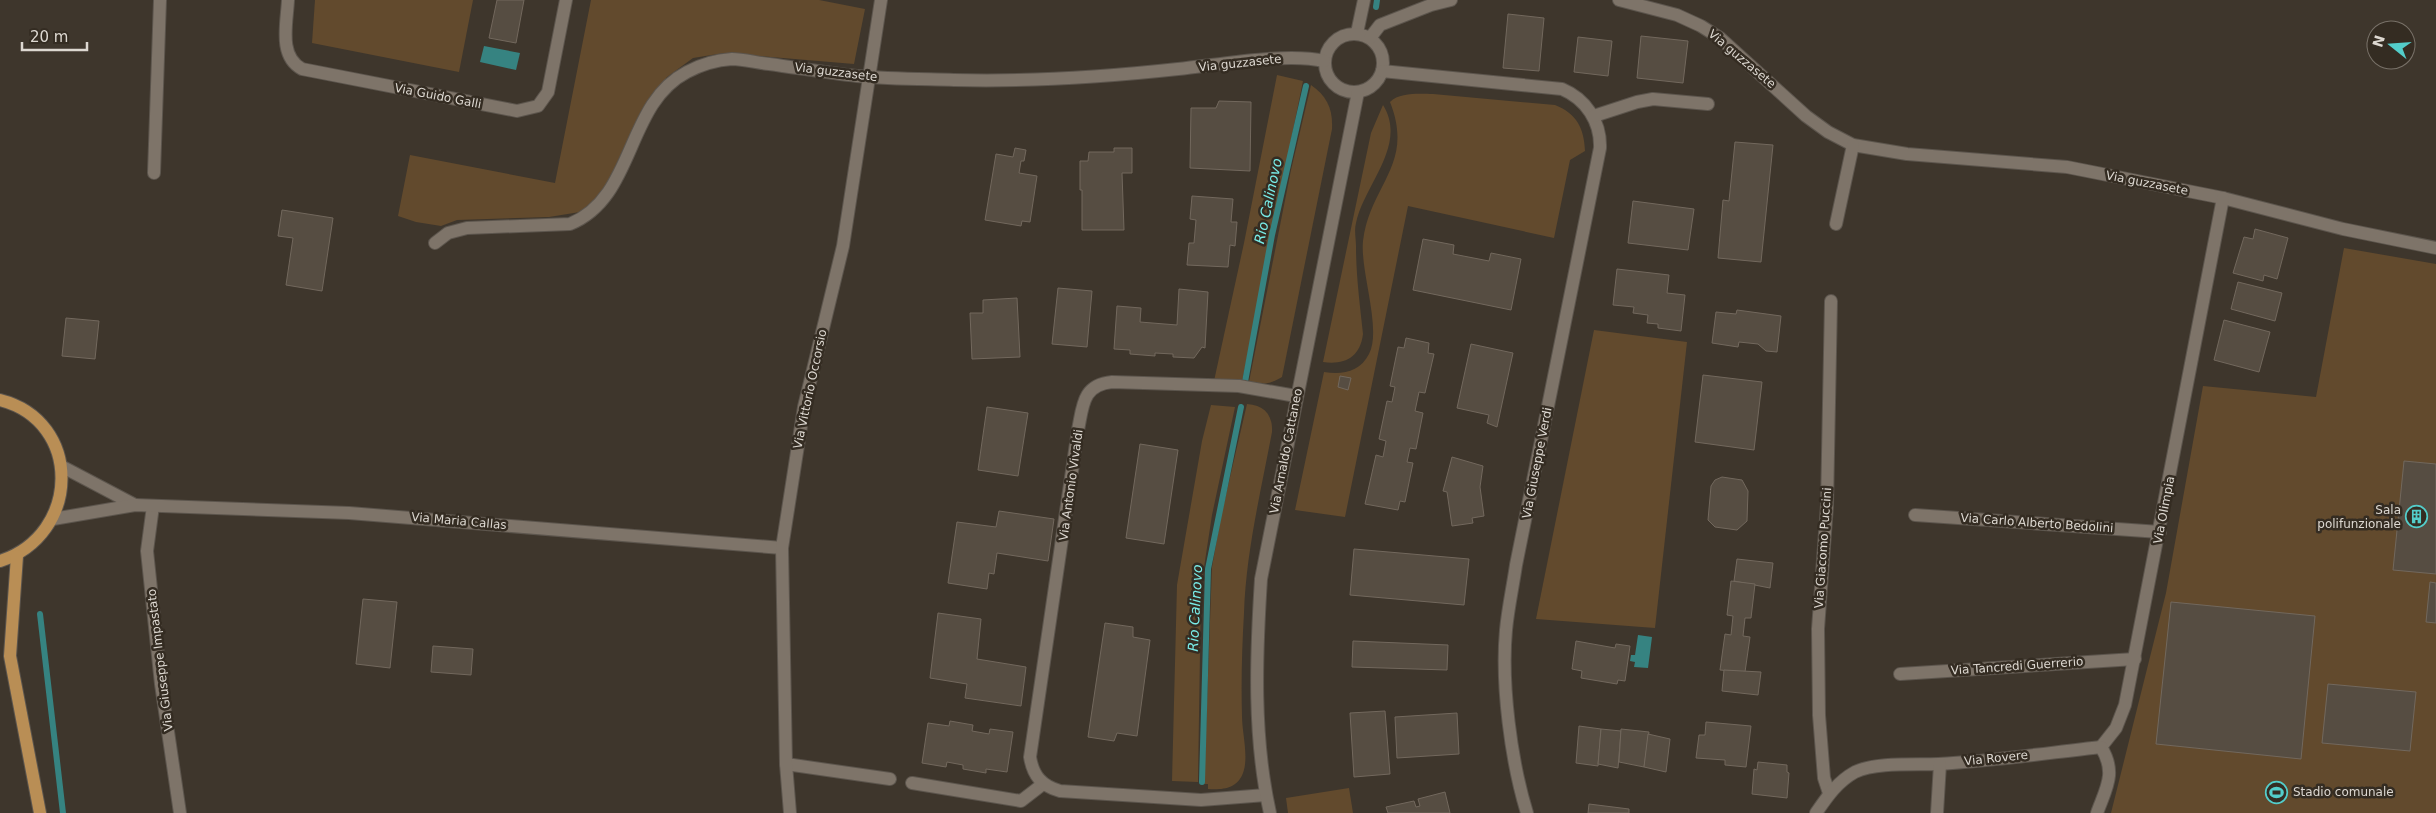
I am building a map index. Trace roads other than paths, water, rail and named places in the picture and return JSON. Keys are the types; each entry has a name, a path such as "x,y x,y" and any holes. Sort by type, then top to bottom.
{"main road":[{"path":"0,400 9,402 34,417 52,439 62,466 62,493 54,519 38,540 16,556 0,561"},
{"path":"16,556 10,656 40,813"},
{"path":"0,640 10,656"}],"street":[{"path":"154,173 160,0"},
{"name":"Via Guido Galli","path":"288,0 286,48 292,61 302,69 517,111 538,106 548,92 566,0"},
{"name":"Via Vittorio Occorsio","path":"790,813 786,764 782,548 804,407 843,246 881,0"},
{"path":"1357,33 1364,0"},
{"path":"1370,38 1380,25 1431,5 1451,0"},
{"name":"Via guzzasete","path":"1618,0 1677,15 1701,26 1720,38 1806,116 1828,132 1853,145 1907,154 2067,167 2223,198 2343,229 2436,248"},
{"path":"1357,33 1370,38 1376,43 1383,56 1382,71 1373,85 1358,92 1350,92 1334,84 1328,78 1324,61 1332,44 1339,37 1357,33"},
{"name":"Via guzzasete","path":"435,243 448,233 467,228 570,224 585,218 612,190 643,119 667,85 687,72 705,64 732,59 869,76 1010,82 1174,70 1290,58 1312,58 1324,61"},
{"path":"1382,71 1562,89 1572,93 1594,116 1637,102 1653,99 1708,104"},
{"name":"Via Arnaldo Cattaneo","path":"1270,813 1266,795 1258,715 1256,654 1261,579 1358,92"},
{"name":"Via Giuseppe Verdi","path":"1527,813 1522,797 1510,724 1506,671 1506,630 1518,556 1600,148 1599,132 1594,116"},
{"path":"1836,224 1853,145"},
{"name":"Via Olimpia","path":"2101,747 2116,728 2125,705 2160,532 2223,198"},
{"name":"Via Giacomo Puccini","path":"1829,793 1824,778 1819,715 1818,629 1827,505 1832,301"},
{"name":"Via Antonio Vivaldi","path":"1043,784 1032,768 1030,757 1078,430 1087,396 1093,387 1100,383 1112,382 1239,386 1296,396"},
{"name":"Via Maria Callas","path":"62,466 135,505"},
{"name":"Via Maria Callas","path":"54,519 135,505 349,513 782,548"},
{"name":"Via Giuseppe Impastato","path":"153,506 147,551 161,684 180,813"},
{"name":"Via Carlo Alberto Bedolini","path":"1915,515 2160,532"},
{"name":"Via Tancredi Guerrerio","path":"1900,674 2135,659"},
{"path":"2097,813 2110,776 2107,756 2101,747"},
{"name":"Via Rovere","path":"1816,813 1829,793 1856,772 1873,767 1940,764 2101,747"},
{"path":"786,764 890,779"},
{"path":"1937,813 1940,764"},
{"path":"912,783 1021,801 1043,784 1060,791 1201,800 1266,795"}],"water":[{"path":"484,46 520,53 516,70 480,62"},
{"path":"1638,635 1652,637 1648,668 1634,667 1635,662 1630,661 1631,655 1635,655"}],"waterway":[{"name":"Rio Calinovo","path":"1376,7 1377,0"},
{"name":"Rio Calinovo","path":"1245,382 1272,235 1306,86"},
{"name":"Rio Calinovo","path":"1202,782 1208,569 1241,407"},
{"path":"40,614 63,813"}],"place":[{"name":"Sala polifunzionale","path":"2417,517"},
{"name":"Stadio comunale","path":"2277,792"}]}
